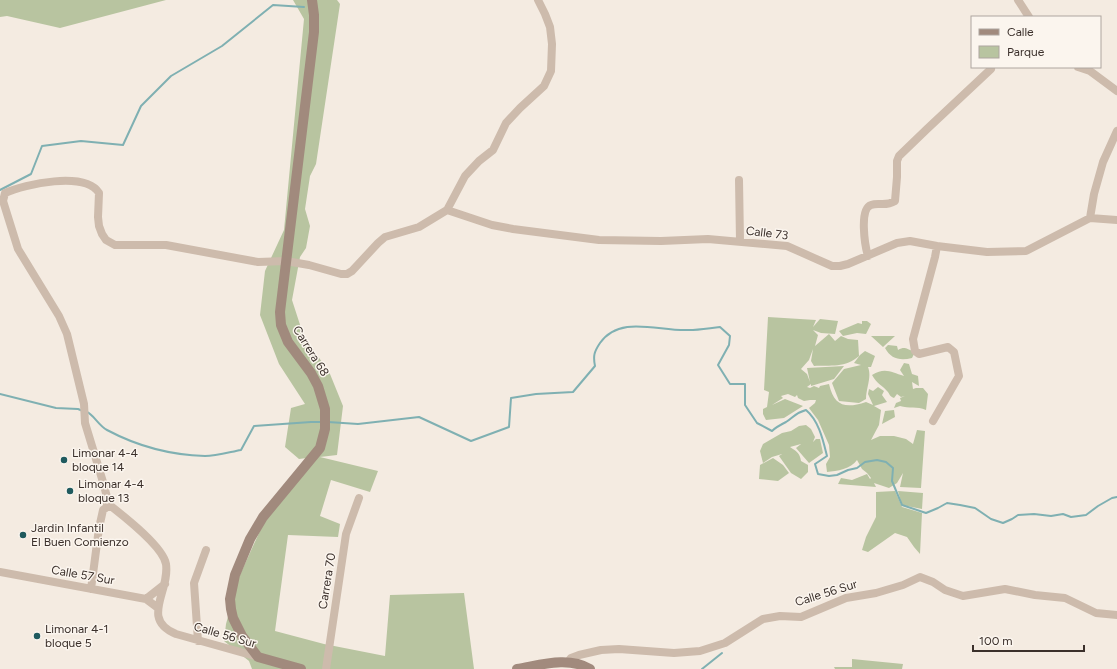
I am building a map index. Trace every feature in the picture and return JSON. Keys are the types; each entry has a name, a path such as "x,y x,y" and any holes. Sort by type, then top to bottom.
{"street":[{"name":"Carrera 68","path":"258,658 242,636 230,609 230,599 235,576 250,539 263,517 313,458 320,448 325,429 326,414 318,386 311,373 288,342 281,325 280,306 314,32 312,0"},
{"path":"108,507 103,482 85,423 84,404 67,334 59,316 18,249 3,201 6,193 30,185 60,181 90,185 99,193 98,217 102,234 106,240 115,245 166,245 258,262 286,261 348,274 385,237 419,227 447,210 465,176 479,161 493,150 506,123 544,86 551,70 552,44 550,27 538,0"},
{"path":"1018,0 1028,16"},
{"path":"1081,68 1090,71 1117,91"},
{"path":"868,256 865,246 864,214 866,208 871,205 889,205 895,201 897,161 899,156 991,69"},
{"path":"1117,131 1103,162 1094,194 1090,218 1117,220"},
{"path":"739,180 740,241"},
{"name":"Calle 73","path":"447,210 492,225 599,240 661,241 708,239 787,246 832,266 844,265 897,243 910,241 987,252 1026,251 1090,218"},
{"path":"933,421 959,376 954,352 948,347 919,354 915,351 913,345 937,246"},
{"name":"Carrera 70","path":"326,669 346,534 359,498"},
{"path":"91,589 99,528 103,510 108,507 112,507 138,528 161,553 166,564 165,584 158,608 146,598 165,584"},
{"path":"198,641 194,583 206,550"},
{"name":"Calle 57 Sur","path":"0,572 146,598"},
{"name":"Calle 56 Sur","path":"517,669 568,662 572,658 579,655 601,650 619,649 674,653 700,651 725,643 764,619 780,616 801,617 846,598 876,593 903,585 920,577 933,582 945,590 963,596 1005,589 1035,595 1064,598 1096,614 1117,615"},
{"name":"Calle 56 Sur","path":"158,608 158,620 166,630 198,641 301,669"},
{"path":"568,662 584,665 590,669"}],"green space":[{"path":"0,0 166,0 60,28 7,16 0,17"},
{"path":"293,0 337,0 340,4 316,164 310,176 305,209 310,226 306,248 300,257 292,300 303,334 330,374 343,406 337,455 320,457 378,471 370,492 331,480 320,516 340,524 338,537 288,535 275,631 324,644 385,656 390,595 464,593 474,669 252,669 249,661 224,641 226,624 239,577 264,522 315,457 299,459 285,447 291,408 305,404 279,364 260,315 265,271 284,230 304,19"},
{"path":"768,317 816,320 813,327 820,319 838,321 835,334 821,333 813,330 818,335 815,346 829,334 835,341 841,336 848,339 858,340 859,356 854,360 843,364 832,366 814,366 811,361 813,349 809,360 801,369 807,374 810,382 807,368 844,366 834,379 811,386 811,384 807,387 810,388 814,386 819,388 820,386 829,384 837,401 846,405 866,402 873,405 868,394 869,389 873,391 878,387 884,391 882,395 887,402 874,406 881,410 879,425 871,440 880,436 894,436 906,439 913,444 917,430 925,431 921,488 900,487 903,473 897,483 889,488 874,483 876,487 838,484 841,478 852,480 867,474 870,479 871,478 867,473 862,469 857,460 851,466 827,472 826,464 830,457 829,445 818,420 809,408 815,403 816,400 804,401 798,398 797,395 795,397 788,394 781,396 783,398 772,405 785,399 803,406 784,418 766,420 763,414 763,409 767,407 769,392 764,390"},
{"path":"862,321 867,321 871,324 866,334 857,333 843,336 839,331 858,323 862,324"},
{"path":"871,336 895,336 883,347"},
{"path":"888,345 897,346 898,350 904,348 913,351 914,354 912,358 900,359 893,357 885,348"},
{"path":"865,351 875,356 871,367 868,367 869,379 866,399 859,403 839,401 832,383 844,369 861,365 854,363"},
{"path":"904,363 909,364 912,374 918,376 919,386 912,382 913,389 923,388 928,394 926,410 900,406 894,408 896,403 901,401 900,398 905,396 901,397 897,394 894,398 890,396 872,375 884,371 904,376 900,370"},
{"path":"894,410 895,417 882,424 885,411"},
{"path":"806,425 811,429 815,437 813,442 816,439 820,439 823,453 809,463 796,448 801,444 790,447 799,454 801,461 808,465 808,472 801,479 791,473 779,456 782,454 772,457 763,463 760,451 763,444 782,433 791,431 799,426"},
{"path":"773,458 783,465 789,473 778,481 759,479 760,465"},
{"path":"895,491 902,507 922,513 920,554 907,537 895,533 868,552 862,550 866,537 876,517 876,492"},
{"path":"898,491 923,493 922,509 902,505"},
{"path":"852,659 903,664 902,669 835,669 834,667 852,667"}],"waterway":[{"path":"0,190 31,174 42,146 81,141 123,145 141,106 171,76 222,46 273,5 304,7"},
{"path":"328,422 358,424 419,417 471,441 509,427 511,398 536,394 573,392 595,366 594,354 600,343 608,334 618,329 641,326 678,330 720,327 730,336 729,345 718,365 730,384 745,384 745,405 757,423 772,431 802,411 806,410 810,414 820,431 827,456 815,464 818,474 829,476 837,475 857,468 865,462 877,460 886,462 893,468 892,481 902,505 926,513 947,503 960,505 975,508 991,519 1003,523 1018,515 1034,514 1051,516 1063,514 1071,517 1086,515 1098,506 1112,498 1117,497"},
{"path":"0,394 56,408 78,409 83,411"},
{"path":"87,412 92,415 104,428 130,441 167,452 205,456 241,450 254,426 322,422"},
{"path":"702,669 722,653"}],"place":[{"name":"Limonar 4-4 bloque 14","path":"64,460"},
{"name":"Limonar 4-4 bloque 13","path":"70,491"},
{"name":"Jardin Infantil El Buen Comienzo","path":"23,535"},
{"name":"Limonar 4-1 bloque 5","path":"37,636"}]}
